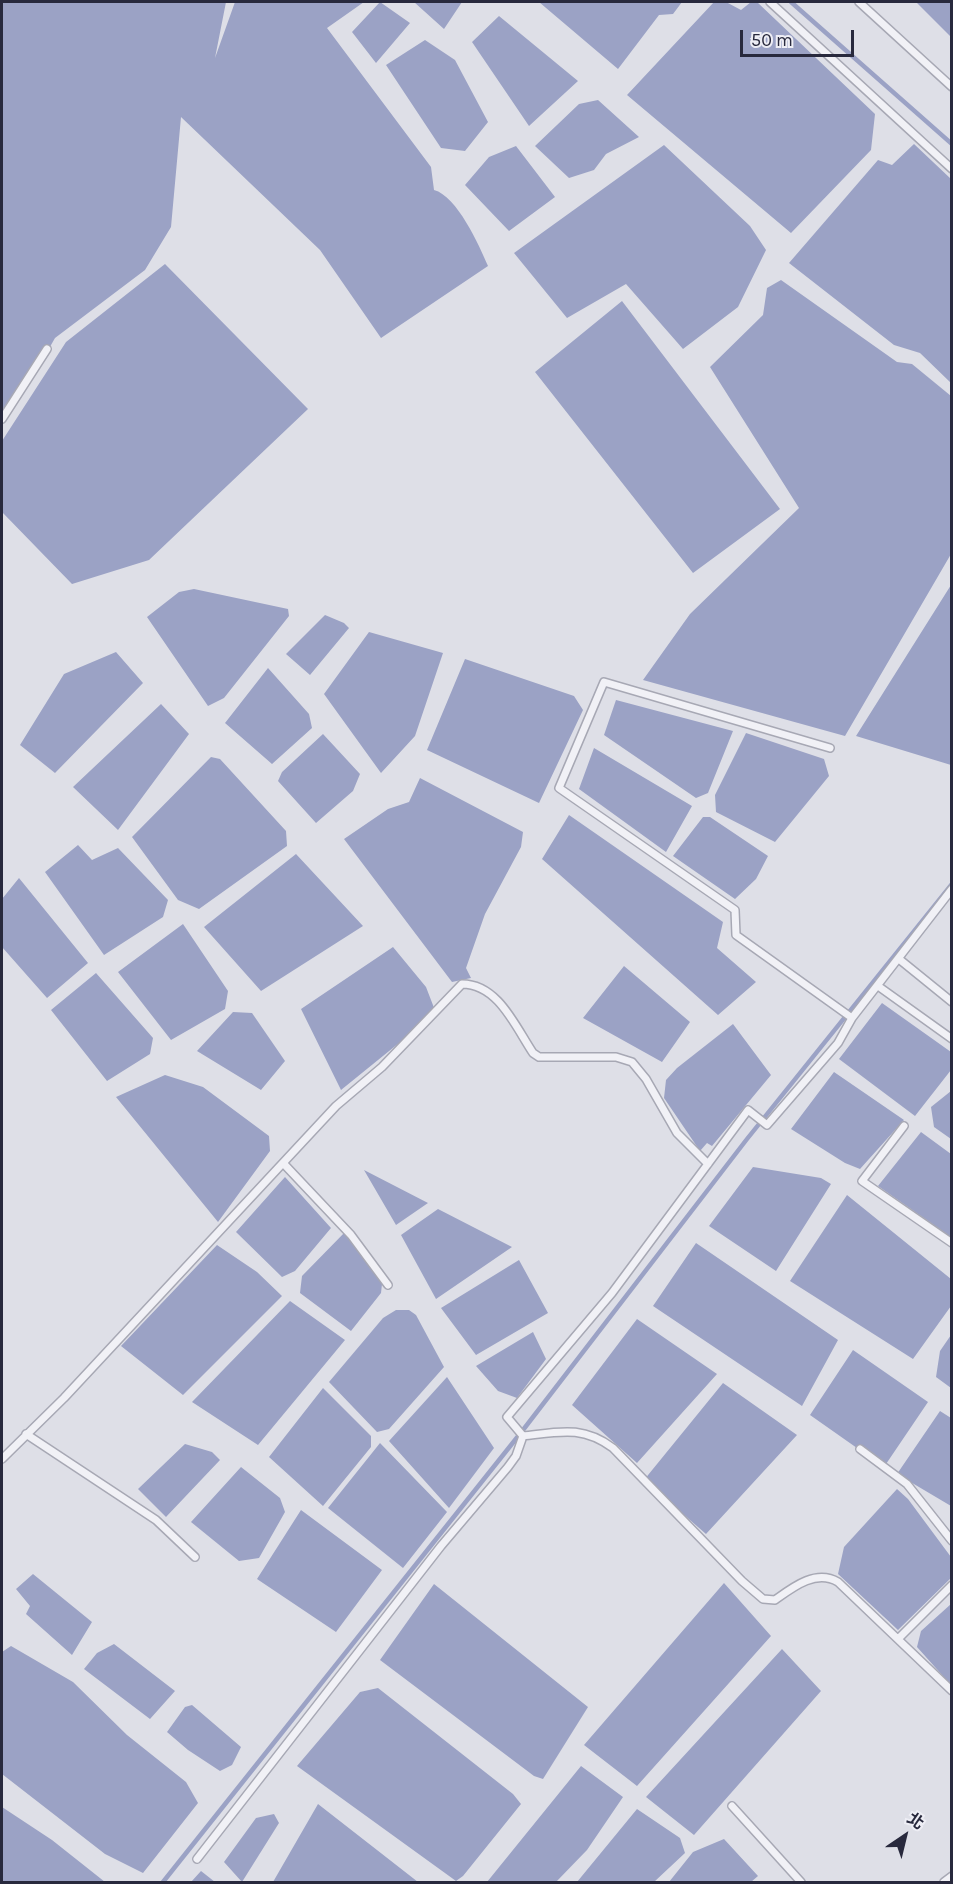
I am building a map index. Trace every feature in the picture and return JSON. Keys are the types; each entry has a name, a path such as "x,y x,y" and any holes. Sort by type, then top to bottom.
{"lane":[{"path":"770,2 951,168"},
{"path":"859,2 951,87"},
{"path":"2,419 47,349"},
{"path":"830,748 604,682 559,788 735,910 736,935 852,1018"},
{"path":"523,1436 507,1417 612,1293 748,1110 767,1125 838,1043 852,1018 951,889"},
{"path":"899,959 951,1002"},
{"path":"2,1459 64,1398 336,1106 382,1066 462,984 482,988 495,998 533,1053 539,1057 616,1057 632,1062 646,1079 677,1133 708,1164"},
{"path":"878,986 951,1039"},
{"path":"904,1126 862,1181 951,1243"},
{"path":"283,1163 351,1235 388,1285"},
{"path":"523,1436 567,1430 597,1436 613,1448 742,1581 764,1599 775,1600 794,1587 822,1575 829,1577 898,1639 951,1691"},
{"path":"26,1434 156,1520 195,1557"},
{"path":"197,1859 441,1546 508,1467 516,1456 523,1436"},
{"path":"860,1449 907,1484 951,1541"},
{"path":"898,1639 951,1585"},
{"path":"732,1806 801,1882"},
{"path":"944,1882 951,1876"}],"water":[{"path":"2,2 226,2 215,58 235,2 364,2 327,28 431,167 434,190 443,194 459,211 488,266 381,338 320,250 181,117 171,227 145,270 55,338 22,396 2,424"},
{"path":"380,2 410,23 376,63 352,32"},
{"path":"414,2 462,2 444,29"},
{"path":"539,2 682,2 673,14 659,15 618,69"},
{"path":"714,2 726,2 741,10 751,2 757,2 875,114 871,150 791,233 627,95"},
{"path":"916,2 951,2 951,37"},
{"path":"499,16 578,81 529,126 472,42"},
{"path":"425,40 455,60 488,122 465,151 441,148 386,65"},
{"path":"598,100 639,137 606,154 594,170 569,178 535,146 579,104"},
{"path":"914,144 951,179 951,383 920,353 894,345 789,263 878,160 892,165"},
{"path":"664,145 750,226 766,250 738,307 683,349 626,284 567,318 514,253"},
{"path":"516,146 555,197 509,231 465,185 489,157"},
{"path":"165,264 308,409 149,560 72,584 2,512 2,441 66,342"},
{"path":"781,280 897,362 912,364 951,396 951,554 845,736 643,680 690,614 799,508 710,367 763,315 767,288"},
{"path":"622,301 780,509 693,573 535,372"},
{"path":"951,585 951,765 856,736"},
{"path":"194,589 288,609 289,616 224,698 208,706 147,617 179,592"},
{"path":"325,615 344,623 349,628 310,675 286,654"},
{"path":"369,632 443,653 415,736 381,773 324,694"},
{"path":"116,652 143,683 55,773 20,745 64,674"},
{"path":"465,659 574,696 583,710 539,803 427,750"},
{"path":"268,668 309,714 312,728 272,764 225,723"},
{"path":"616,700 733,731 708,793 696,798 604,735"},
{"path":"161,704 189,734 118,830 73,787"},
{"path":"746,733 824,759 829,776 775,842 716,812 715,795"},
{"path":"323,734 360,774 353,791 316,823 278,781 282,772"},
{"path":"594,748 692,806 666,852 579,789"},
{"path":"211,757 220,759 286,831 287,846 199,909 178,900 132,837"},
{"path":"420,778 523,832 521,847 485,914 466,968 471,978 452,982 344,839 388,809 409,802"},
{"path":"569,815 723,922 717,948 756,982 718,1015 542,859"},
{"path":"703,817 710,817 768,856 756,879 735,899 673,856"},
{"path":"78,845 92,860 118,848 168,900 163,917 104,955 45,872"},
{"path":"296,854 363,926 261,991 204,927"},
{"path":"19,878 88,963 47,998 2,947 2,899"},
{"path":"183,924 228,991 225,1009 171,1040 118,972"},
{"path":"393,947 426,987 436,1013 341,1090 301,1009"},
{"path":"624,966 690,1022 662,1062 583,1018"},
{"path":"96,973 153,1038 150,1054 107,1081 51,1010"},
{"path":"882,1003 951,1052 951,1070 915,1116 839,1059"},
{"path":"233,1012 252,1013 285,1061 261,1090 197,1051"},
{"path":"733,1024 771,1075 712,1146 707,1143 700,1151 664,1098 666,1080 677,1068"},
{"path":"834,1072 904,1120 860,1169 845,1163 791,1129"},
{"path":"165,1075 203,1087 269,1136 270,1151 218,1222 116,1097"},
{"path":"951,1091 951,1139 934,1127 931,1107"},
{"path":"921,1132 951,1154 951,1237 878,1186"},
{"path":"753,1167 821,1178 831,1184 776,1271 709,1226"},
{"path":"364,1170 428,1203 396,1225"},
{"path":"285,1177 331,1228 295,1271 282,1277 236,1232"},
{"path":"847,1195 951,1279 951,1306 913,1359 790,1281"},
{"path":"438,1209 512,1247 436,1299 401,1235"},
{"path":"346,1231 383,1275 381,1293 351,1331 300,1293 302,1276"},
{"path":"696,1243 838,1340 802,1406 653,1306"},
{"path":"217,1245 257,1272 282,1296 183,1395 121,1346"},
{"path":"519,1260 548,1313 476,1355 441,1308"},
{"path":"290,1301 345,1340 258,1445 192,1402"},
{"path":"396,1310 409,1310 416,1315 444,1367 389,1429 377,1432 329,1382 383,1318"},
{"path":"637,1319 717,1374 637,1463 572,1405"},
{"path":"533,1332 546,1359 517,1398 498,1391 476,1366"},
{"path":"951,1335 951,1388 936,1377 940,1351"},
{"path":"853,1350 928,1402 884,1467 810,1415"},
{"path":"447,1377 494,1448 449,1508 389,1441"},
{"path":"723,1383 797,1435 706,1534 644,1480"},
{"path":"323,1388 371,1436 371,1447 323,1506 269,1457"},
{"path":"940,1411 951,1418 951,1506 897,1474"},
{"path":"380,1443 447,1512 403,1568 328,1508"},
{"path":"185,1444 212,1452 220,1460 166,1517 138,1489"},
{"path":"241,1467 280,1498 285,1512 259,1558 239,1561 191,1522"},
{"path":"897,1489 908,1499 951,1557 951,1578 898,1630 838,1574 844,1547"},
{"path":"301,1510 382,1570 336,1632 257,1579"},
{"path":"33,1574 92,1622 72,1655 26,1614 30,1606 16,1589"},
{"path":"724,1583 771,1636 637,1786 584,1745"},
{"path":"434,1584 588,1707 543,1779 534,1776 380,1660"},
{"path":"951,1604 951,1685 917,1647 921,1631"},
{"path":"114,1644 175,1691 150,1719 84,1669 97,1653"},
{"path":"11,1646 73,1682 127,1735 186,1782 198,1803 143,1873 105,1854 2,1774 2,1652"},
{"path":"782,1649 821,1691 694,1835 646,1797"},
{"path":"378,1688 513,1794 521,1804 463,1876 456,1881 297,1766 360,1692"},
{"path":"192,1705 241,1747 232,1765 220,1771 188,1750 167,1732 185,1707"},
{"path":"581,1766 623,1797 587,1850 556,1882 487,1882"},
{"path":"318,1804 418,1882 273,1882"},
{"path":"2,1807 52,1840 105,1882 2,1882"},
{"path":"637,1809 680,1838 685,1853 654,1882 577,1882"},
{"path":"274,1814 279,1823 242,1882 224,1862 256,1818"},
{"path":"724,1839 758,1876 751,1882 669,1882 693,1852"},
{"path":"201,1871 215,1882 191,1882"}],"waterway":[{"path":"791,2 952,144"},
{"path":"163,1882 523,1430 747,1139 952,884"}]}
